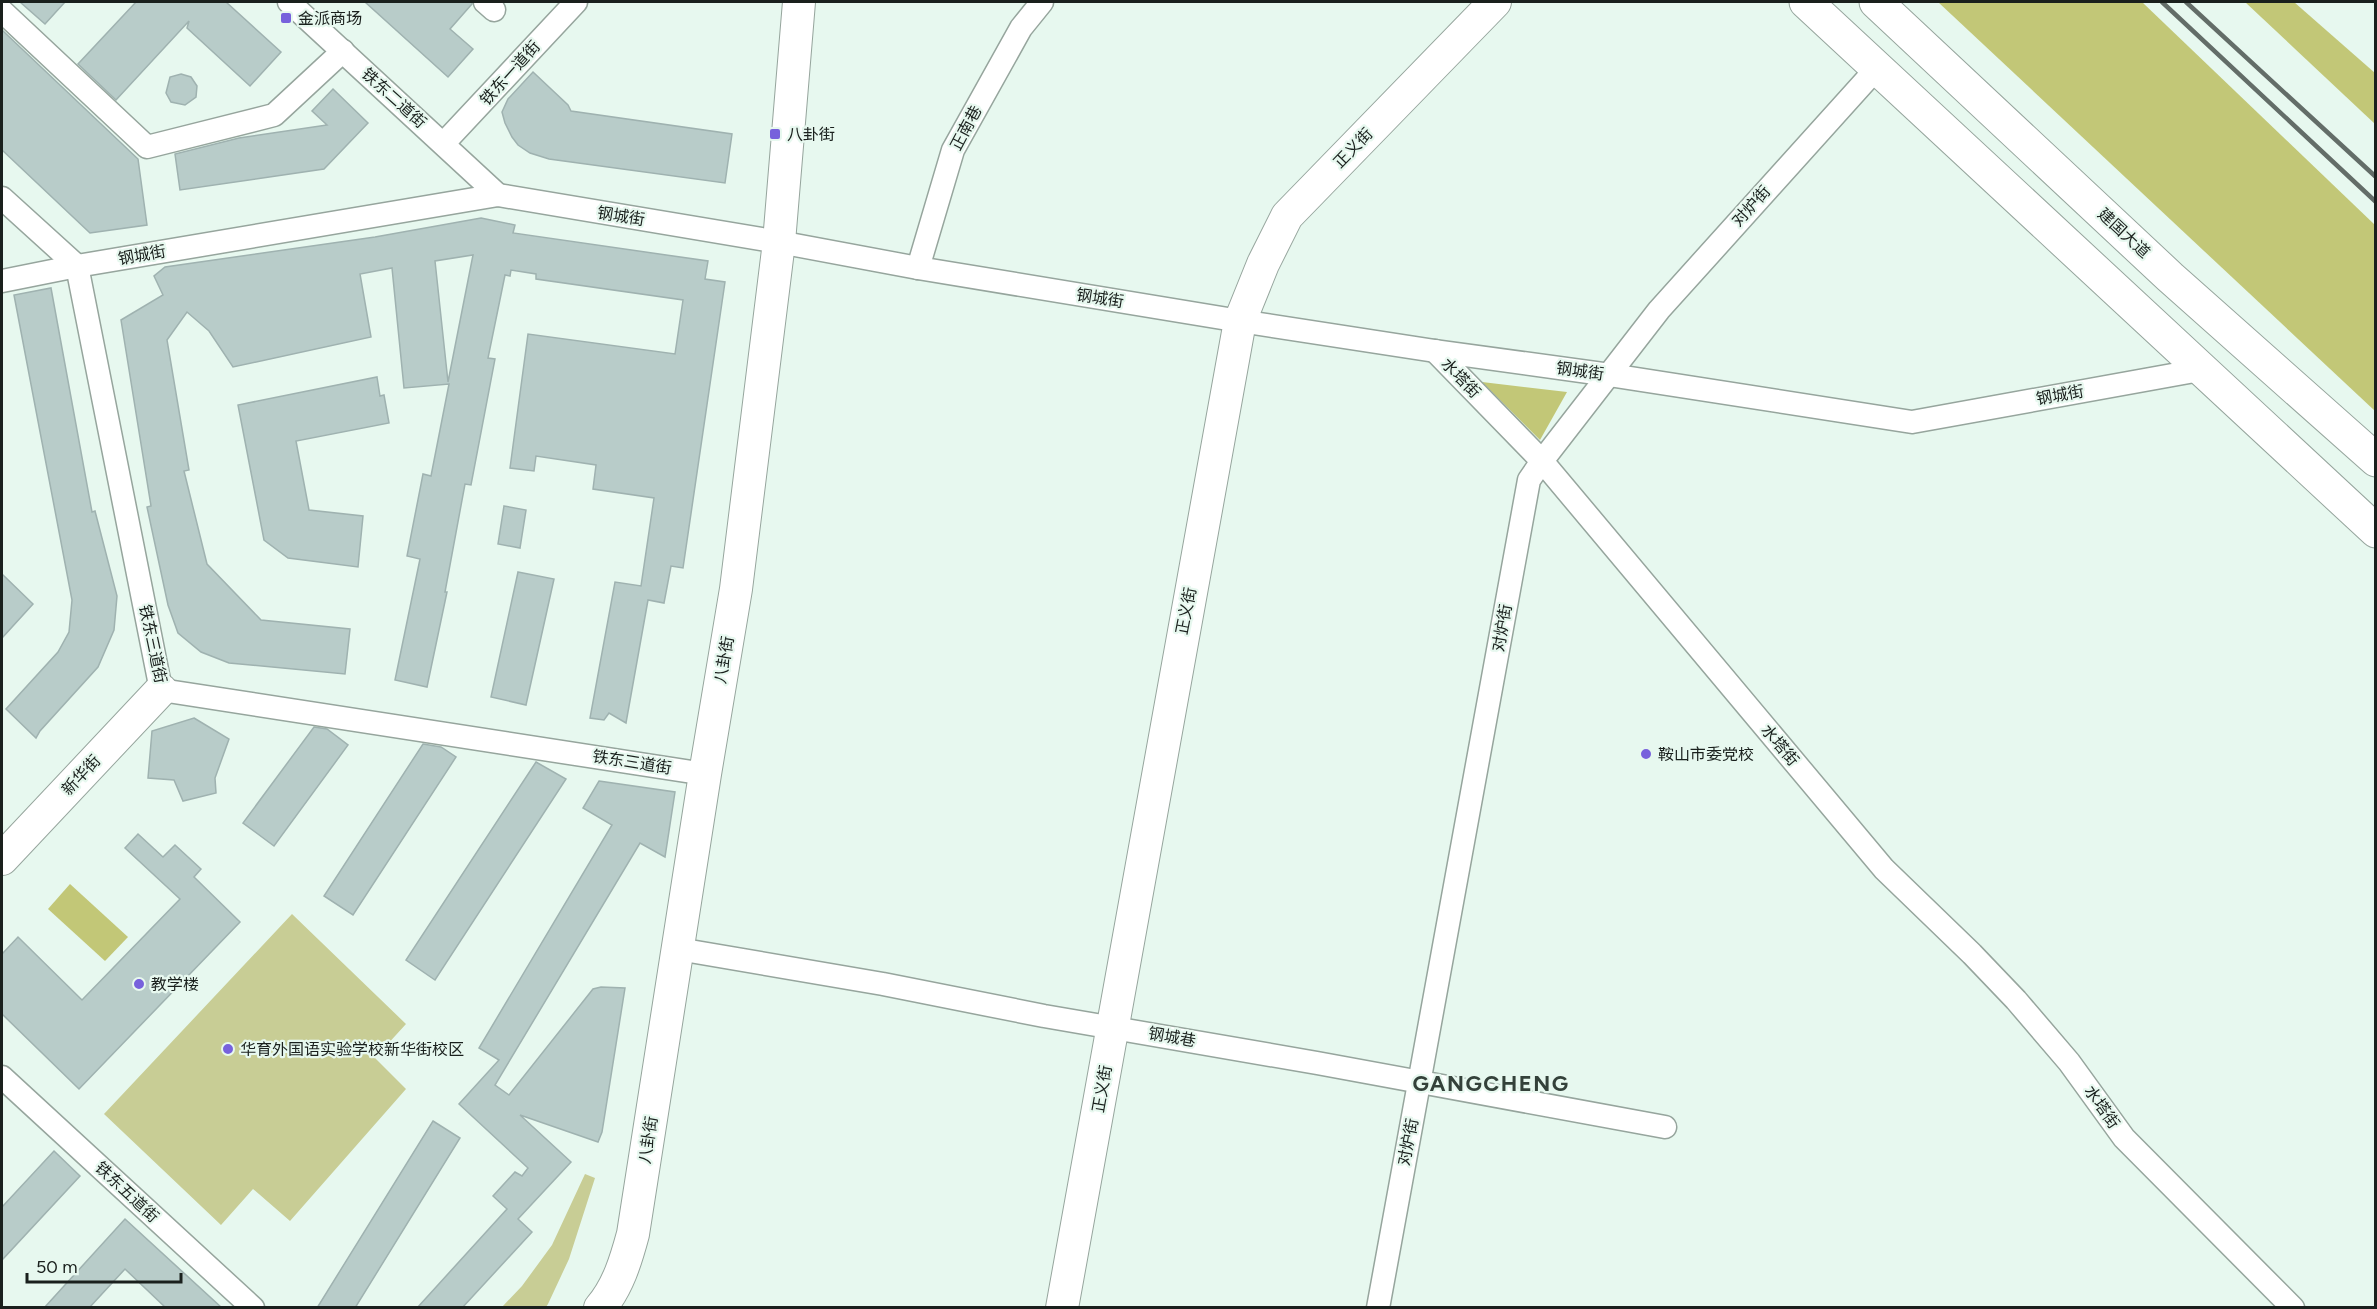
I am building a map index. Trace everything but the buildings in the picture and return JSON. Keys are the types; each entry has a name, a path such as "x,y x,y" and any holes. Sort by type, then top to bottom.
{"highway":[{"path":"1806,2 2376,531"},
{"name":"建国大道","path":"1878,3 2170,277 2376,460"}],"street":[{"name":"铁东二道街","path":"289,2 498,195"},
{"name":"铁东一道街","path":"444,143 576,2"},
{"name":"八卦街","path":"606,1305 622,1270 633,1234 736,589 779,242 799,2"},
{"name":"正南巷","path":"918,268 952,150 1021,28 1042,2"},
{"name":"正义街","path":"1062,1308 1239,321 1263,264 1287,216 1495,2"},
{"path":"1797,2 1840,33"},
{"path":"2,11 147,147 274,115 343,51"},
{"name":"对炉街","path":"1378,1308 1529,480 1659,310 1877,68"},
{"name":"钢城街","path":"2,281 76,266 498,195 1239,321 1912,422 2200,370"},
{"path":"2,198 76,266"},
{"name":"铁东三道街","path":"76,266 161,690 705,774"},
{"name":"水塔街","path":"1435,351 1542,461 1884,869 1972,954 2054,1044 2124,1138 2293,1308"},
{"name":"新华街","path":"2,859 161,690"},
{"name":"钢城巷","path":"678,949 1665,1127"},
{"name":"铁东五道街","path":"2,1077 253,1308"}],"green space":[{"path":"1938,2 2142,2 2375,225 2375,411"},
{"path":"2245,2 2294,2 2375,73 2375,124"},
{"path":"1482,382 1567,392 1540,440"},
{"path":"70,884 128,937 105,961 48,909"},
{"path":"292,914 406,1024 375,1058 406,1089 290,1221 253,1189 221,1225 104,1114"},
{"path":"585,1174 595,1178 569,1259 548,1304 546,1307 502,1307 522,1286 552,1245"}],"railway":[{"path":"2162,2 2376,202"},
{"path":"2186,2 2376,177"}],"place":[{"name":"金派商场","path":"286,18"},
{"name":"八卦街","path":"775,134"},
{"name":"鞍山市委党校","path":"1646,754"},
{"name":"教学楼","path":"139,984"},
{"name":"华育外国语实验学校新华街校区","path":"228,1049"}],"district":[{"name":"GANGCHENG","path":"1491,1083"}]}
